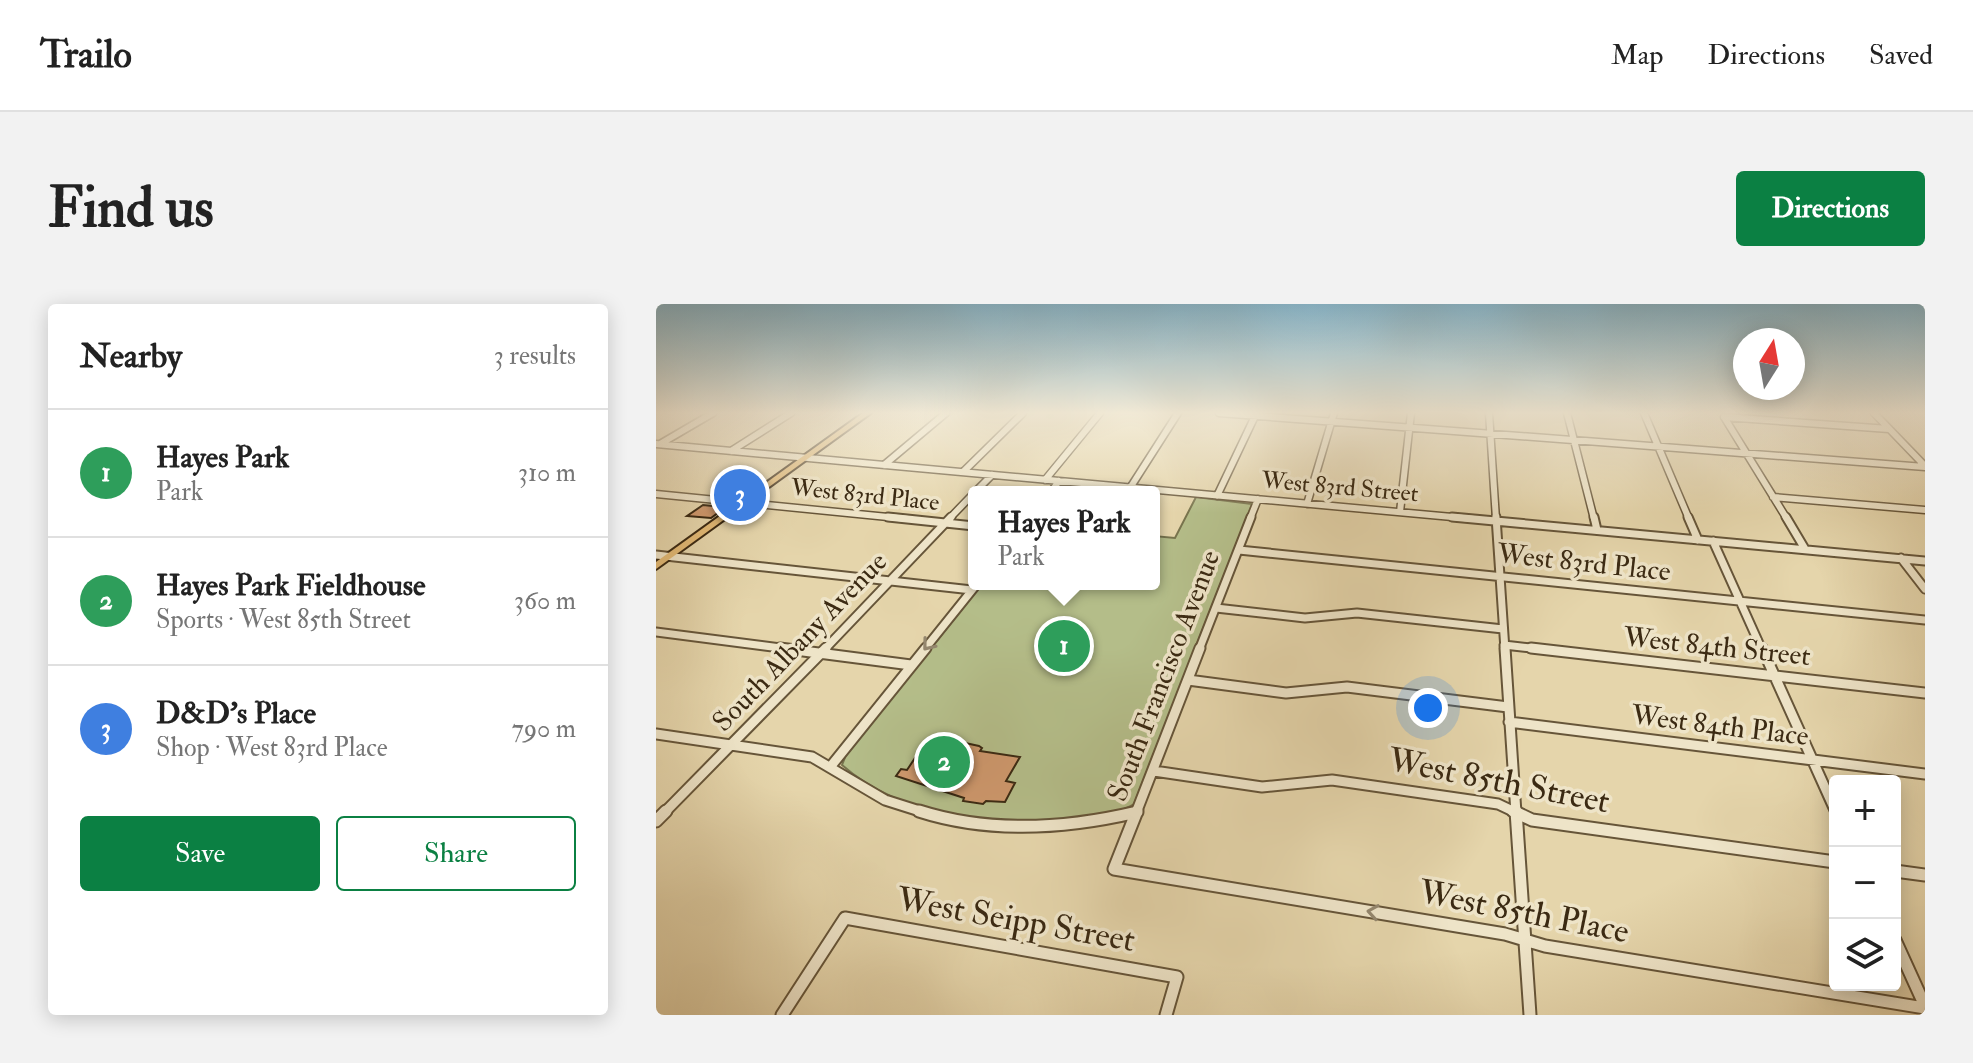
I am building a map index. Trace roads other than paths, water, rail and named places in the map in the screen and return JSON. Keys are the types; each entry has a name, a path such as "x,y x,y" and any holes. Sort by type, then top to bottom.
{"main road":[{"path":"656,566 822,446"}],"street":[{"name":"West 83rd Street","path":"672,446 1110,486"},
{"path":"731,451 739,446"},
{"path":"884,465 906,446"},
{"path":"963,472 989,446"},
{"path":"1045,480 1073,446"},
{"path":"1131,486 1157,446"},
{"path":"1217,496 1240,446"},
{"path":"1307,504 1324,446"},
{"path":"1400,512 1408,446"},
{"path":"1491,446 1530,1015"},
{"path":"1575,446 1597,530"},
{"path":"1647,446 1925,467"},
{"path":"1741,446 1805,549"},
{"path":"1905,446 1925,467"},
{"path":"1659,447 1698,540"},
{"name":"South Albany Avenue","path":"982,486 992,475"},
{"path":"1055,486 1059,481"},
{"name":"West 83rd Street","path":"1160,491 1925,561"},
{"name":"West 83rd Place","path":"656,494 968,525"},
{"path":"1773,497 1925,510"},
{"name":"South Francisco Avenue","path":"1114,869 1258,499"},
{"name":"South Albany Avenue","path":"656,821 968,500"},
{"path":"1713,541 1829,797"},
{"name":"West 83rd Place","path":"1239,550 1925,620"},
{"path":"656,555 968,587"},
{"path":"1901,558 1925,589"},
{"path":"831,766 972,590"},
{"path":"1216,608 1305,618 1357,613 1503,629"},
{"path":"656,632 911,665"},
{"name":"West 84th Street","path":"1504,645 1925,693"},
{"path":"1188,680 1286,693 1347,687 1508,707"},
{"name":"West 84th Place","path":"1509,722 1925,774"},
{"path":"656,734 794,752 831,766 855,784 905,809 954,822 1031,828 1137,812"},
{"name":"West 85th Street","path":"1154,771 1273,787 1332,780 1498,804 1532,820 1829,861"},
{"name":"West 85th Place","path":"1114,869 1525,940 1561,949 1925,1007"},
{"path":"1901,872 1925,875"},
{"name":"West Seipp Street","path":"782,1015 845,918 1177,977 1166,1015"},
{"path":"1901,953 1925,1007"}],"place":[{"name":"D&D’s Place","path":"740,495"},
{"name":"Hayes Park","path":"1064,646"},
{"name":"Hayes Park Fieldhouse","path":"944,762"}]}
